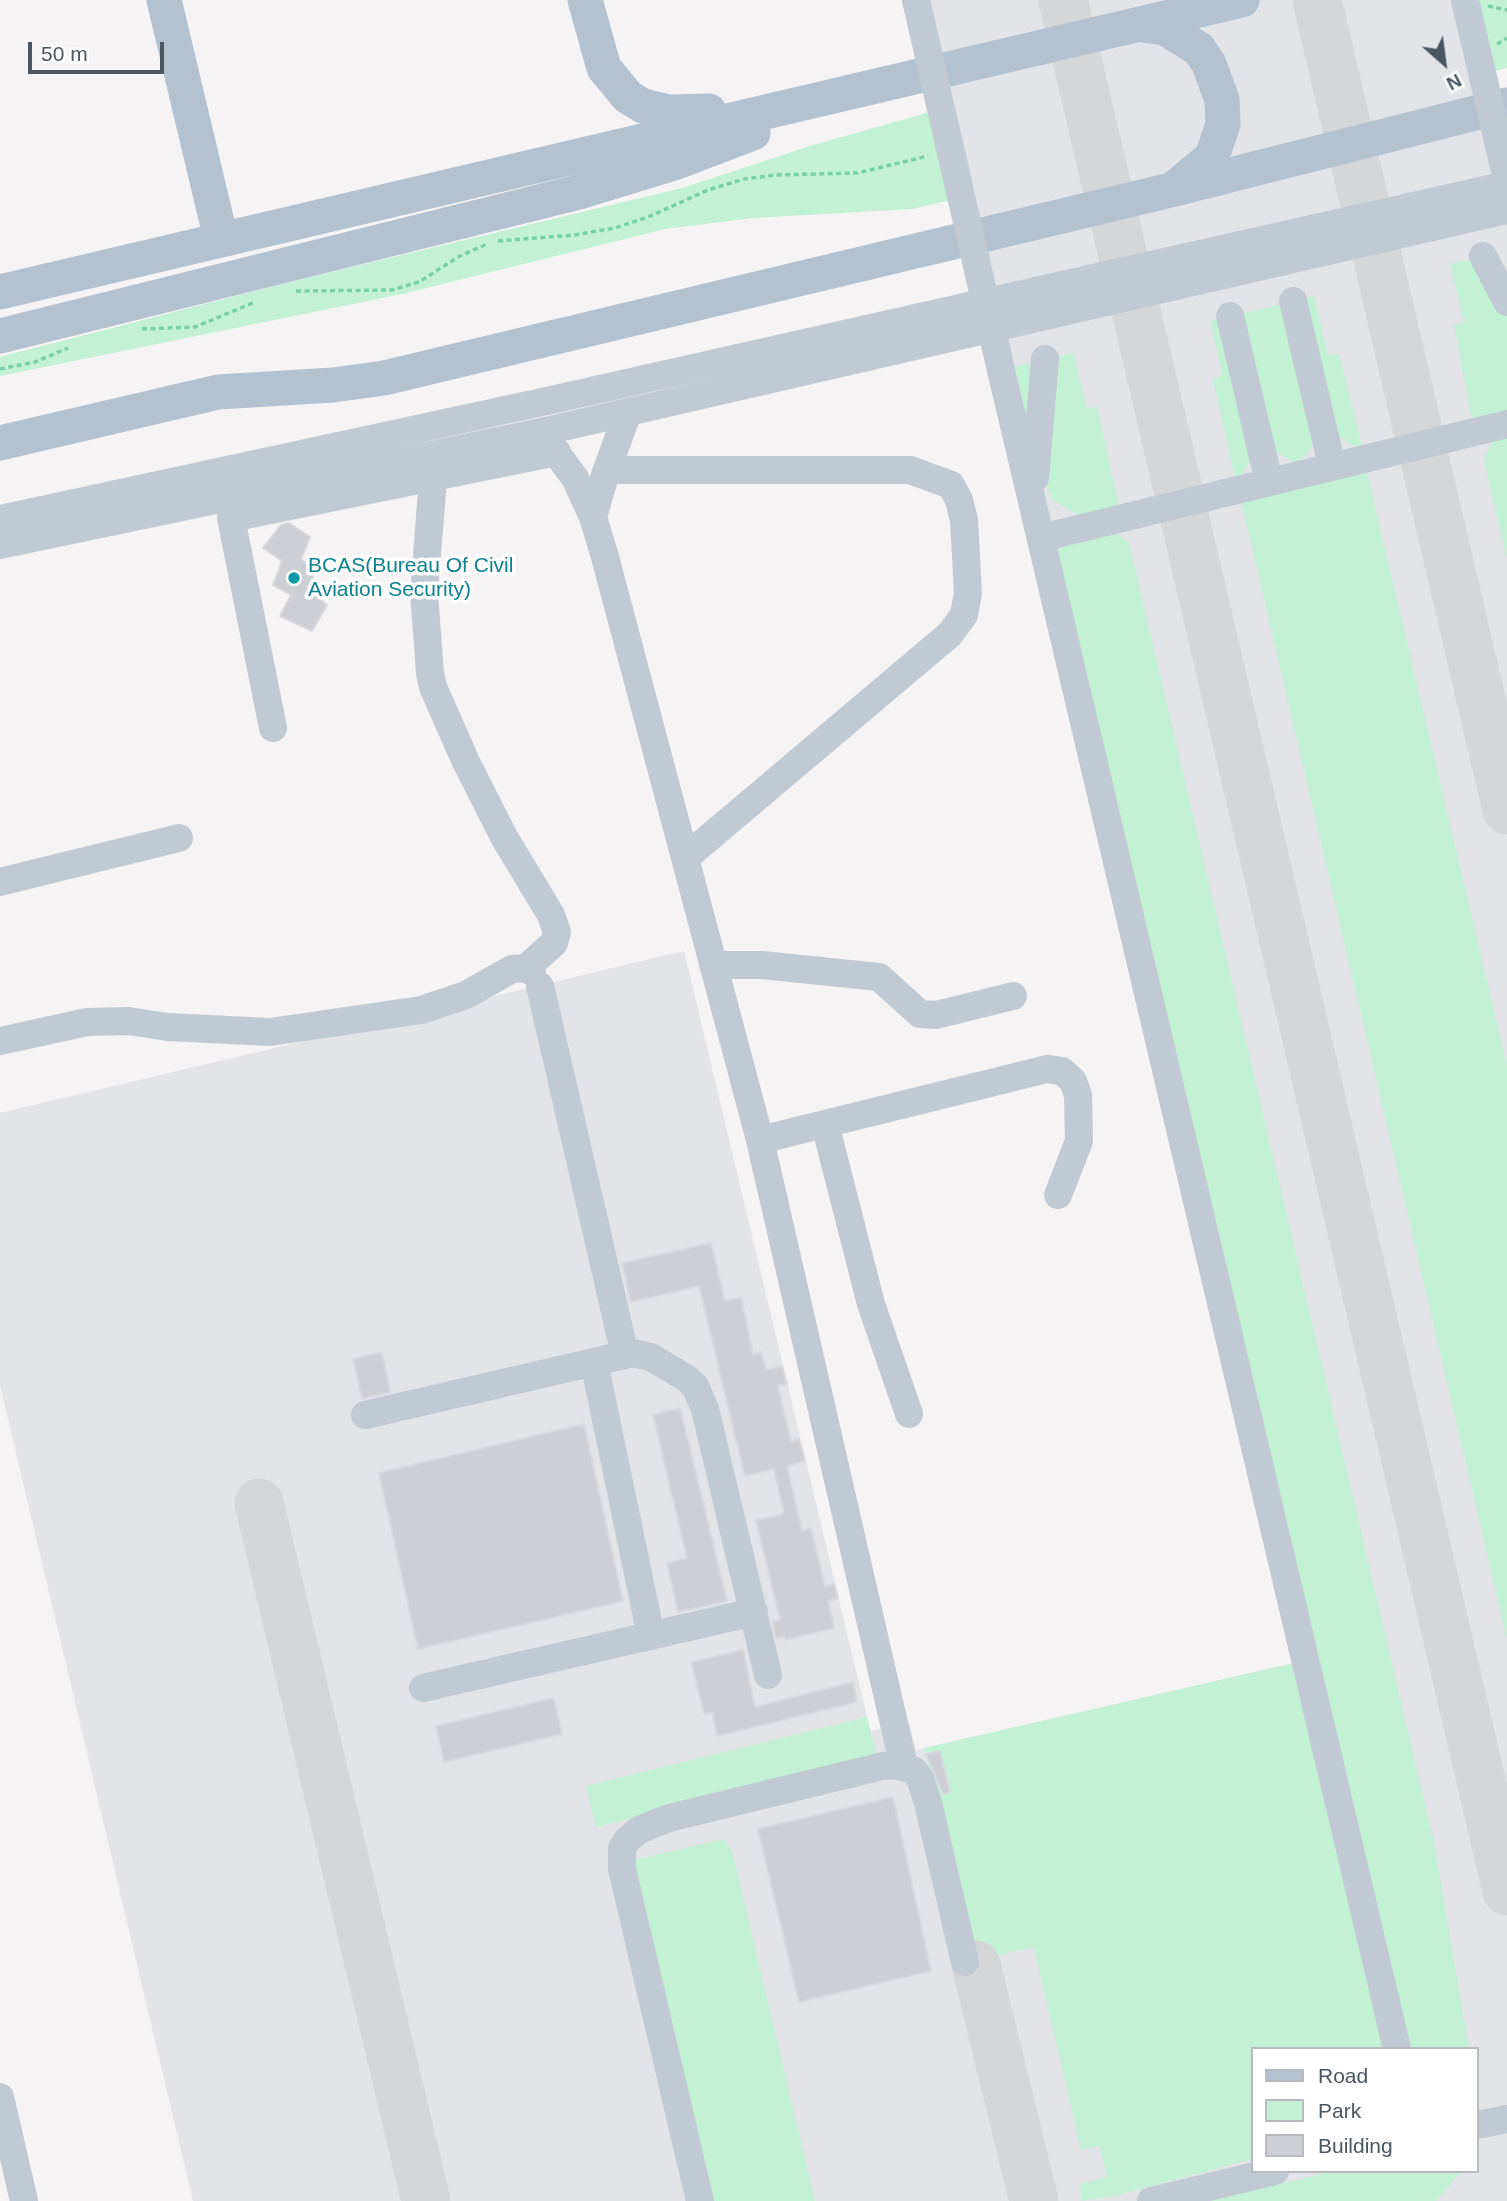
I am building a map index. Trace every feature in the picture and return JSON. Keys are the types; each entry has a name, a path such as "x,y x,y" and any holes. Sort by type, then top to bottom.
{"main road":[{"path":"164,0 221,239"},
{"path":"585,0 604,68 628,97 643,106 669,112 701,111 846,93"},
{"path":"0,292 1242,0"},
{"path":"1139,24 1165,28 1199,49 1209,64 1222,100 1223,124 1212,157 1193,176 1171,190"},
{"path":"0,337 620,180 754,133 846,93"},
{"path":"0,443 218,392 332,385 384,378 1171,190 1507,105"}],"street":[{"path":"916,0 1397,2047"},
{"path":"0,519 547,401 1507,183 1465,0"},
{"path":"273,728 231,517 433,479 549,442 628,412 1507,210"},
{"path":"1483,256 1507,302"},
{"path":"1293,301 1332,467"},
{"path":"1230,316 1269,482"},
{"path":"1033,504 1045,359"},
{"path":"593,517 628,412"},
{"path":"1041,538 1507,424"},
{"path":"549,442 575,478 593,517 685,858 760,1140 904,1767"},
{"path":"0,544 549,442"},
{"path":"606,472 910,470 951,485 959,500 964,520 968,593 964,615 950,634 685,858"},
{"path":"433,479 424,593 433,687 466,762 504,837 551,915 557,932 554,943 532,975 625,1354"},
{"path":"0,882 179,838"},
{"path":"713,965 762,965 879,977 920,1014 936,1015 1013,996"},
{"path":"0,1041 87,1022 128,1021 168,1027 270,1032 421,1010 455,999 512,970 532,975"},
{"path":"760,1140 1047,1069 1062,1071 1073,1081 1078,1095 1079,1141 1058,1195"},
{"path":"825,1124 871,1304 909,1414"},
{"path":"365,1415 625,1354 642,1353 687,1378 701,1396 768,1675"},
{"path":"594,1362 651,1636"},
{"path":"423,1688 754,1612"},
{"path":"700,2201 622,1869 622,1848 639,1830 669,1818 883,1766 913,1770 924,1789 965,1962"},
{"path":"0,2097 24,2201"},
{"path":"1479,2125 1507,2119"},
{"path":"1151,2201 1267,2173"}],"path":[{"path":"295,291 329,288 392,290 419,282 458,257 486,244 615,228 648,218 725,183 776,174 857,173 934,154"},
{"path":"132,329 195,327 267,298"},
{"path":"0,369 35,362 76,344"}],"shaded area":[{"path":"908,0 1472,0 1507,149 1507,2201 193,2201 0,1385 0,1113 684,951 867,1717 587,1786 597,1827 877,1758 871,1731 909,1722 916,1750 1298,1662"}],"green space":[{"path":"1472,0 1507,0 1507,68 1489,72"},
{"path":"934,111 955,199 912,209 753,218 665,229 402,294 0,376 0,357 298,280 682,188 810,146"},
{"path":"1474,259 1507,312 1507,417 1473,425 1454,325 1464,322 1450,264"},
{"path":"1314,296 1328,355 1339,354 1363,451 1336,435 1300,299"},
{"path":"1287,303 1314,441 1307,454 1296,463 1276,452 1236,315"},
{"path":"1224,317 1252,452 1236,482 1213,379 1223,376 1210,321"},
{"path":"1073,353 1087,409 1097,407 1119,507 1087,514 1077,514 1054,501 1045,483 1051,358"},
{"path":"1038,361 1029,471 1007,369"},
{"path":"1507,433 1507,559 1485,456 1496,436"},
{"path":"1365,465 1507,1066 1507,1639 1240,496"},
{"path":"1116,533 1129,543 1434,1843 1469,2047 1402,2047 1055,540"},
{"path":"1299,1662 1390,2047 1252,2047 1252,2159 1114,2196 1081,2201 1080,2184 1107,2177 1100,2146 1081,2150 1034,1947 975,1960 924,1748"},
{"path":"867,1717 878,1759 596,1827 586,1786"},
{"path":"725,1839 727,1847 731,1847 815,2201 706,2201 629,1861"},
{"path":"1326,2173 1459,2173 1436,2201 1209,2201"}],"building":[{"name":"BCAS(Bureau Of Civil Aviation Security)","path":"289,523 310,537 301,559 316,572 307,588 327,605 312,631 280,616 291,595 273,585 282,561 263,548 281,525"},
{"path":"711,1243 725,1301 741,1297 753,1354 761,1352 766,1370 782,1366 787,1384 778,1386 791,1442 799,1439 805,1461 787,1466 802,1531 811,1528 825,1586 834,1584 838,1598 828,1601 834,1628 785,1640 784,1636 776,1638 772,1621 780,1620 756,1520 784,1514 774,1469 745,1476 699,1286 631,1302 622,1263"},
{"path":"382,1352 390,1392 362,1399 353,1359"},
{"path":"680,1408 727,1601 678,1612 667,1563 687,1558 653,1415"},
{"path":"584,1424 623,1601 418,1649 379,1473"},
{"path":"743,1650 755,1707 853,1682 857,1702 717,1736 712,1712 704,1714 691,1662"},
{"path":"554,1698 562,1734 444,1762 436,1726"},
{"path":"940,1751 950,1792 943,1794 926,1754"},
{"path":"893,1797 931,1971 799,2002 758,1829"}],"taxiway":[{"path":"1063,0 1507,1891"},
{"path":"1317,0 1507,810"},
{"path":"259,1503 426,2201"},
{"path":"976,1965 1034,2201"}],"place":[{"name":"BCAS(Bureau Of Civil Aviation Security)","path":"294,578"}]}
